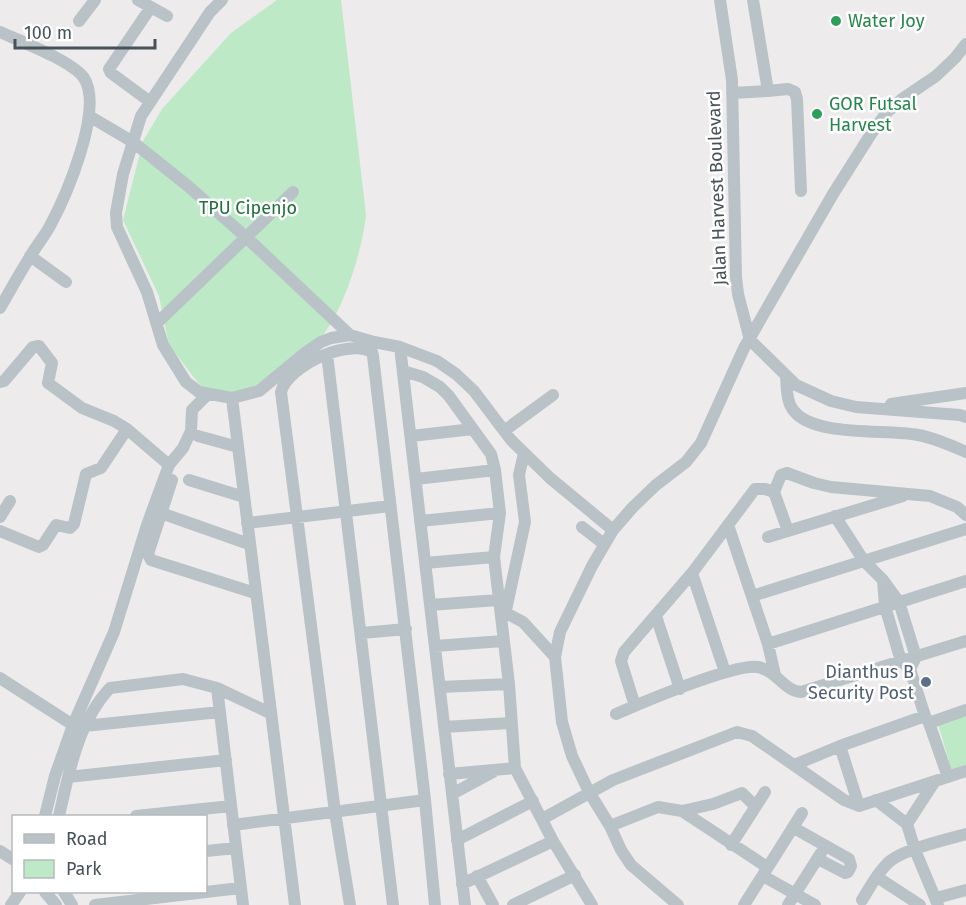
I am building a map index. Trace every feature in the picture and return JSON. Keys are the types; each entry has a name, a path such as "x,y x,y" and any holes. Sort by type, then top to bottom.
{"street":[{"path":"79,21 95,0"},
{"path":"138,0 167,16"},
{"path":"222,0 209,6 141,116 123,174 117,206 117,227 147,292 163,345 186,382 198,392 232,398 265,387 321,342 350,335"},
{"name":"Jalan Harvest Boulevard","path":"720,0 732,93 736,277 747,344"},
{"path":"753,0 768,90"},
{"path":"149,101 111,73 109,69 151,7"},
{"path":"0,32 47,53 79,73 85,80 89,116 82,147 64,198 0,308"},
{"path":"678,905 631,865 572,756 566,736 555,657 560,632 613,530 648,493 686,462 701,443 736,362 833,194 871,134 887,112 936,76 966,44"},
{"path":"732,93 788,89 795,92 801,191"},
{"path":"89,116 133,142 247,238 350,335 400,346 437,360 456,374 474,391 524,453 550,478 613,530"},
{"path":"157,323 292,192"},
{"path":"30,256 66,282"},
{"path":"747,344 796,385 831,401 856,407 966,417"},
{"path":"0,382 4,381 33,347 39,346 52,363 48,383 82,408 127,429 172,468"},
{"path":"400,346 465,905"},
{"path":"350,905 335,812 281,392 287,379 315,359 343,349 372,352 406,629 435,905"},
{"path":"327,354 393,905"},
{"path":"403,371 434,382 449,396 491,454 500,513 494,557 509,684 515,768 553,841 592,905"},
{"path":"786,375 790,405 794,412 810,423 843,429 917,434 966,452"},
{"path":"45,815 55,776 79,726 114,632 147,525 191,431 192,410 208,393"},
{"path":"870,407 966,393"},
{"path":"504,431 553,395"},
{"path":"232,398 295,905"},
{"path":"453,431 454,419 461,414"},
{"path":"0,531 39,548 56,525 70,528 74,524 86,474 101,468 127,429"},
{"path":"411,436 473,429"},
{"path":"198,436 238,447"},
{"path":"524,453 519,475 525,522 506,610 508,614 523,622 555,657"},
{"path":"172,468 148,554 151,560 255,592"},
{"path":"416,478 495,470"},
{"path":"788,531 774,492 781,475 787,473 831,487 930,496 957,507 966,515"},
{"path":"189,480 244,497"},
{"path":"635,706 621,656 692,573 755,489 774,492"},
{"path":"768,537 907,495"},
{"path":"0,518 10,501"},
{"path":"247,523 390,506"},
{"path":"161,513 249,544"},
{"path":"420,520 500,513"},
{"path":"835,516 864,561 900,602 916,657"},
{"path":"728,525 768,644 775,675"},
{"path":"582,527 604,544"},
{"path":"752,596 966,529"},
{"path":"425,562 494,557"},
{"path":"692,573 725,672"},
{"path":"883,580 885,606 948,777"},
{"path":"768,644 966,581"},
{"path":"430,605 498,600"},
{"path":"656,616 680,689"},
{"path":"362,633 406,629"},
{"path":"435,646 503,641"},
{"path":"616,714 725,672 755,667 775,675 789,689 801,692 905,665 916,657 966,641"},
{"path":"0,678 79,726 220,712"},
{"path":"58,815 79,726 107,691 115,686 174,679 217,688 270,713"},
{"path":"440,687 509,684"},
{"path":"217,688 243,905"},
{"path":"794,765 840,746 966,710"},
{"path":"444,727 511,723"},
{"path":"542,819 630,772 737,732 752,736 844,800 858,806 966,771"},
{"path":"840,746 858,806"},
{"path":"68,777 226,760"},
{"path":"448,774 515,768"},
{"path":"452,794 497,770"},
{"path":"907,824 935,781"},
{"path":"731,845 765,792"},
{"path":"610,826 658,807 682,811 713,804 742,793 755,806"},
{"path":"233,825 425,800"},
{"path":"876,800 907,824 915,850 937,902 966,890"},
{"path":"457,840 533,801"},
{"path":"700,824 713,804"},
{"path":"146,815 231,806"},
{"path":"682,811 795,894 816,905"},
{"path":"744,905 802,813"},
{"path":"794,828 849,859 851,866 845,873 818,859"},
{"path":"862,900 892,859 966,834"},
{"path":"462,884 553,841"},
{"path":"788,905 825,846"},
{"path":"207,852 236,848"},
{"path":"513,905 537,899 575,875"},
{"path":"477,876 493,905"},
{"path":"877,877 920,905"},
{"path":"207,892 240,888"},
{"path":"47,893 56,905"},
{"path":"95,905 197,893"}],"green space":[{"name":"TPU Cipenjo","path":"277,0 341,0 366,215 364,229 345,294 323,335 291,364 261,383 243,390 209,397 169,345 159,296 123,220 143,141 162,109 231,33"},
{"path":"966,716 966,767 952,771 938,724"}],"place":[{"name":"Water Joy","path":"836,21"},
{"name":"GOR Futsal Harvest","path":"817,114"},
{"name":"Dianthus B Security Post","path":"926,682"}]}
